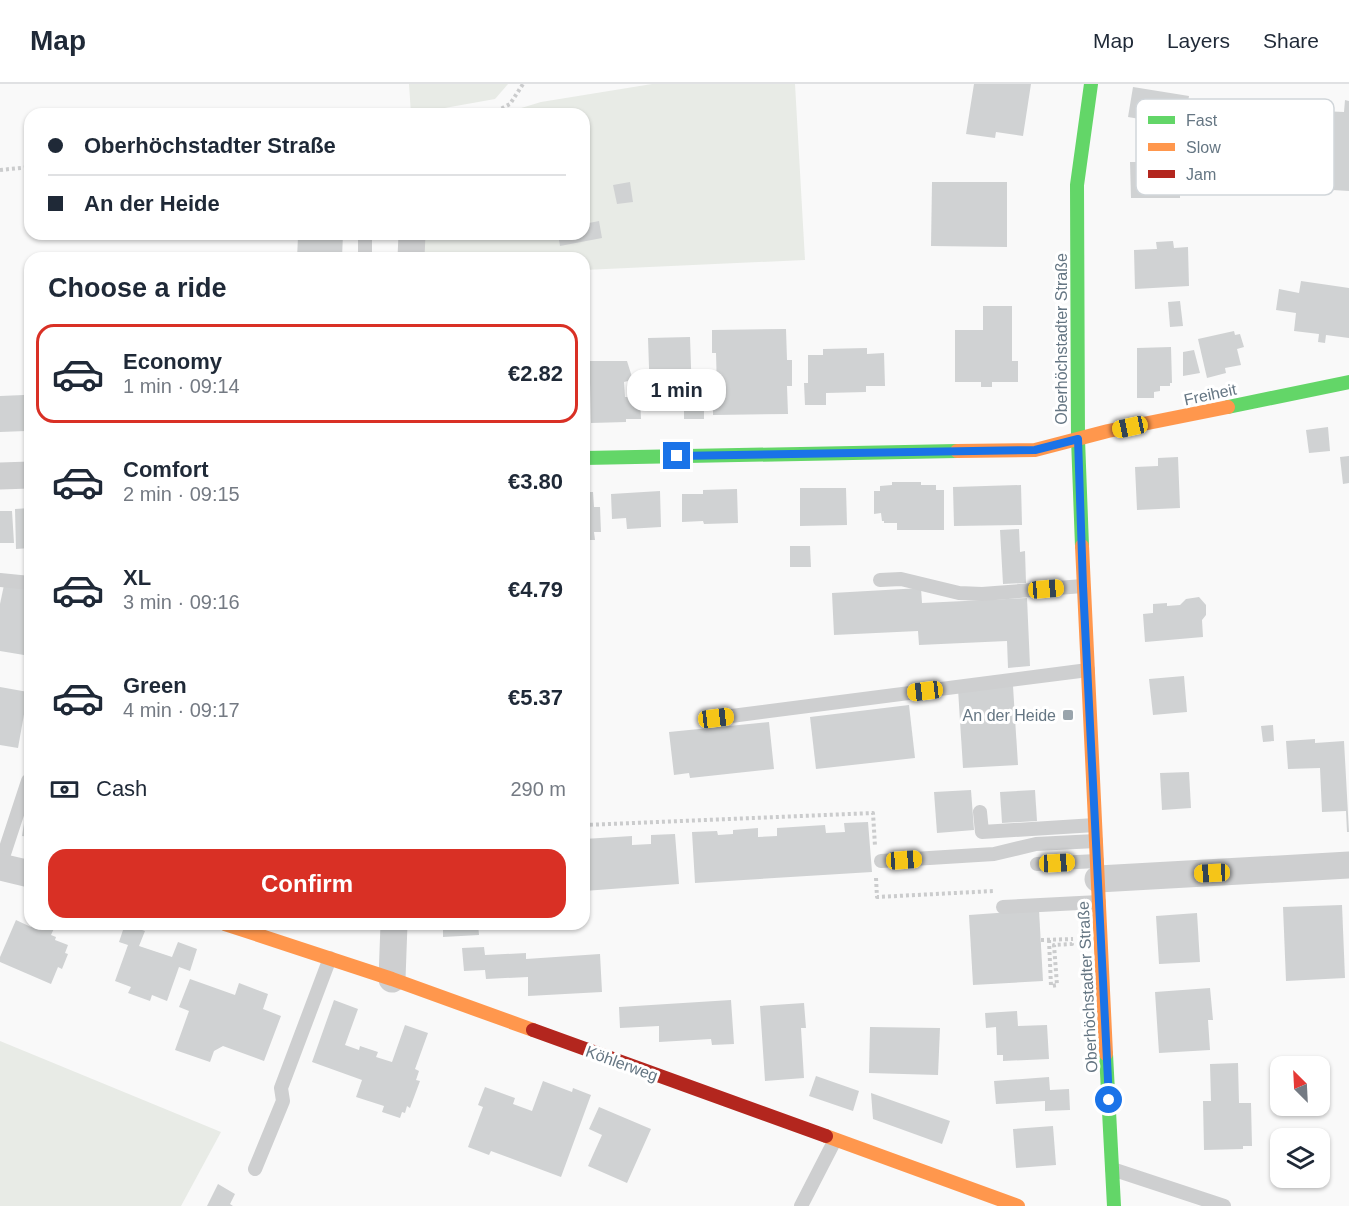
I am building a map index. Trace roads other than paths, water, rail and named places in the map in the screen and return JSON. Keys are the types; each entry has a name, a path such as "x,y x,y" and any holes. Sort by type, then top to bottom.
{"street":[{"name":"Oberhöchstadter Straße","path":"1091,84 1077,185 1078,439 1083,586 1114,1206"},
{"name":"Freiheit","path":"1078,439 1349,382"},
{"path":"590,458 1035,450 1078,439"},
{"path":"0,476 24,475"},
{"path":"1098,880 1349,865"},
{"path":"0,866 24,872"},
{"name":"Köhlerweg","path":"244,930 392,979 1018,1206"},
{"path":"392,979 394,930"}],"lane":[{"path":"880,580 901,579 959,593 982,594 1083,586"},
{"path":"0,580 24,582"},
{"path":"716,718 1088,670"},
{"path":"0,866 24,793"},
{"path":"981,812 982,832 1095,825"},
{"path":"878,862 994,854 1036,844 1096,841"},
{"path":"1037,864 1098,880"},
{"path":"1003,907 1098,880"},
{"path":"255,1169 283,1101 281,1088 330,958"},
{"path":"801,1206 835,1140"},
{"path":"1112,1169 1224,1206"}],"place":[{"name":"An der Heide","path":"1068,715"}]}
